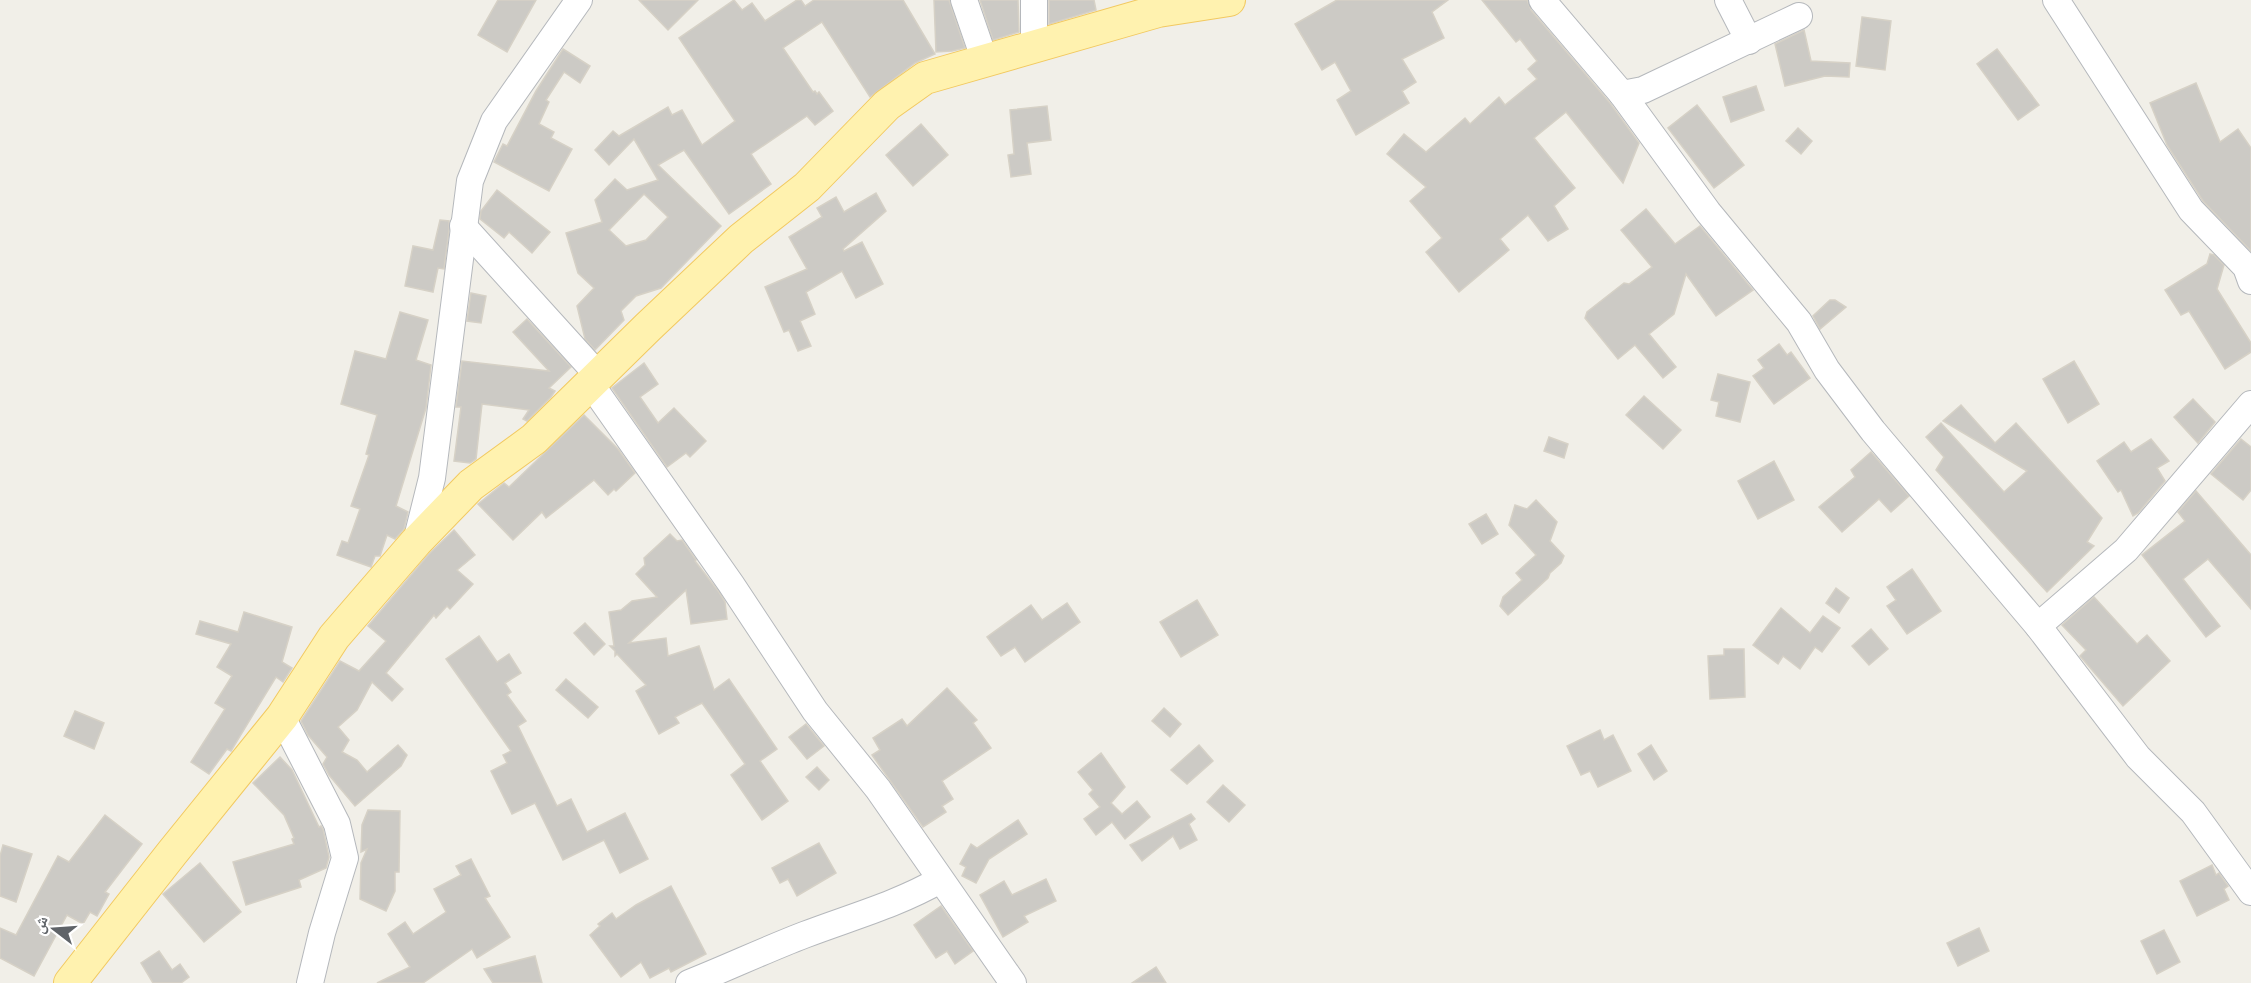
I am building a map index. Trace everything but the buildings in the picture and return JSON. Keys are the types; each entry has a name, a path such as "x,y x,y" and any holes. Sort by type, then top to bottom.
{"main road":[{"path":"70,983 171,853 282,717 334,637 416,542 471,485 534,439 741,239 807,187 887,105 925,78 1158,11 1229,0"}],"street":[{"path":"416,542 432,478 470,181 494,121 579,0"},
{"path":"964,0 985,61"},
{"path":"1034,0 1034,47"},
{"path":"1542,0 1622,94 1708,212 1799,322 1827,370 1873,431 2038,626 2138,757 2193,812 2251,892"},
{"path":"1728,0 1749,41"},
{"path":"2056,0 2191,210 2246,267 2251,281"},
{"path":"1622,94 1643,90 1798,16"},
{"path":"463,226 594,379 815,711 878,789 1012,983"},
{"path":"2038,626 2126,550 2251,404"},
{"path":"282,717 337,824 345,858 322,933 310,983"},
{"path":"689,983 803,935 888,906 940,880"}]}
